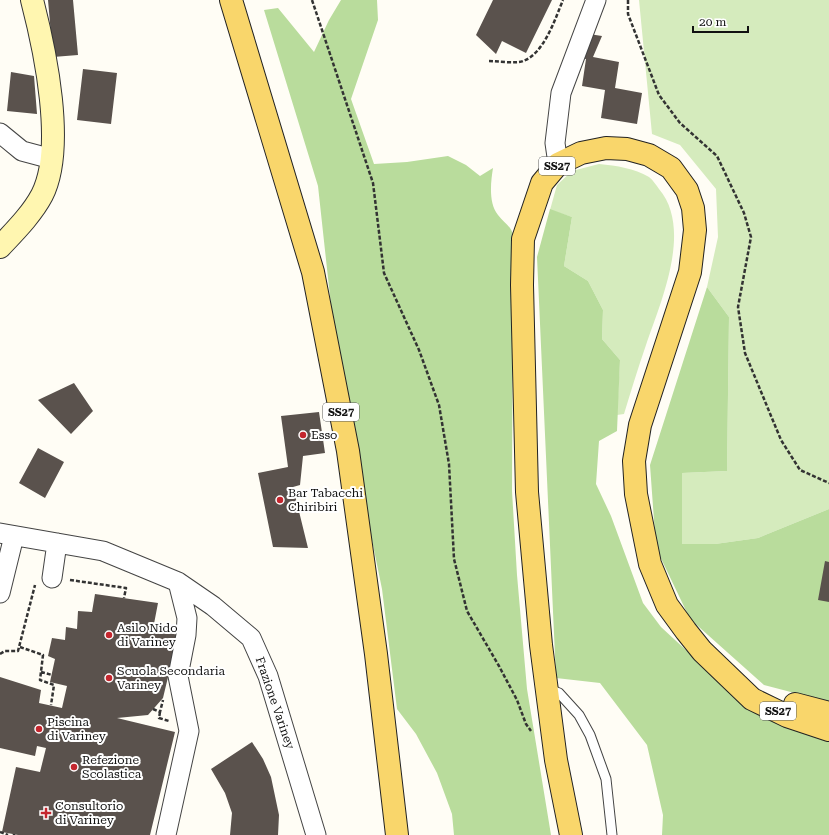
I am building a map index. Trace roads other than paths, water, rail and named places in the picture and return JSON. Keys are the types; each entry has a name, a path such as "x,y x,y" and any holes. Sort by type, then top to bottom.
{"main road":[{"path":"0,247 20,225 42,196 49,178 52,159 53,115 32,0"},
{"name":"SS27","path":"231,0 315,280 348,451 376,654 397,835"},
{"name":"SS27","path":"571,835 556,760 545,688 528,492 523,239 532,208 542,183 558,164 581,153 606,148 627,148 649,155 671,168 687,190 693,208 696,230 690,272 640,424 634,461 636,494 650,564 668,605 702,651 734,681 827,718"}],"street":[{"path":"558,164 555,143 562,93 596,0"},
{"path":"0,133 22,151 52,159"},
{"name":"Frazione Variney","path":"0,593 7,534 103,551 178,582 213,606 251,638 268,676 316,835"},
{"path":"44,580 57,543"},
{"path":"166,835 189,731 178,676 186,635 187,618 178,582"}],"lane":[{"path":"545,688 560,693 579,714 590,735 606,779 612,835"}],"place":[{"name":"Esso","path":"303,435"},
{"name":"Bar Tabacchi Chiribiri","path":"280,500"},
{"name":"Asilo Nido di Variney","path":"109,635"},
{"name":"Scuola Secondaria Variney","path":"109,678"},
{"name":"Piscina di Variney","path":"39,729"},
{"name":"Refezione Scolastica","path":"74,767"},
{"name":"Consultorio di Variney","path":"46,813"}]}
